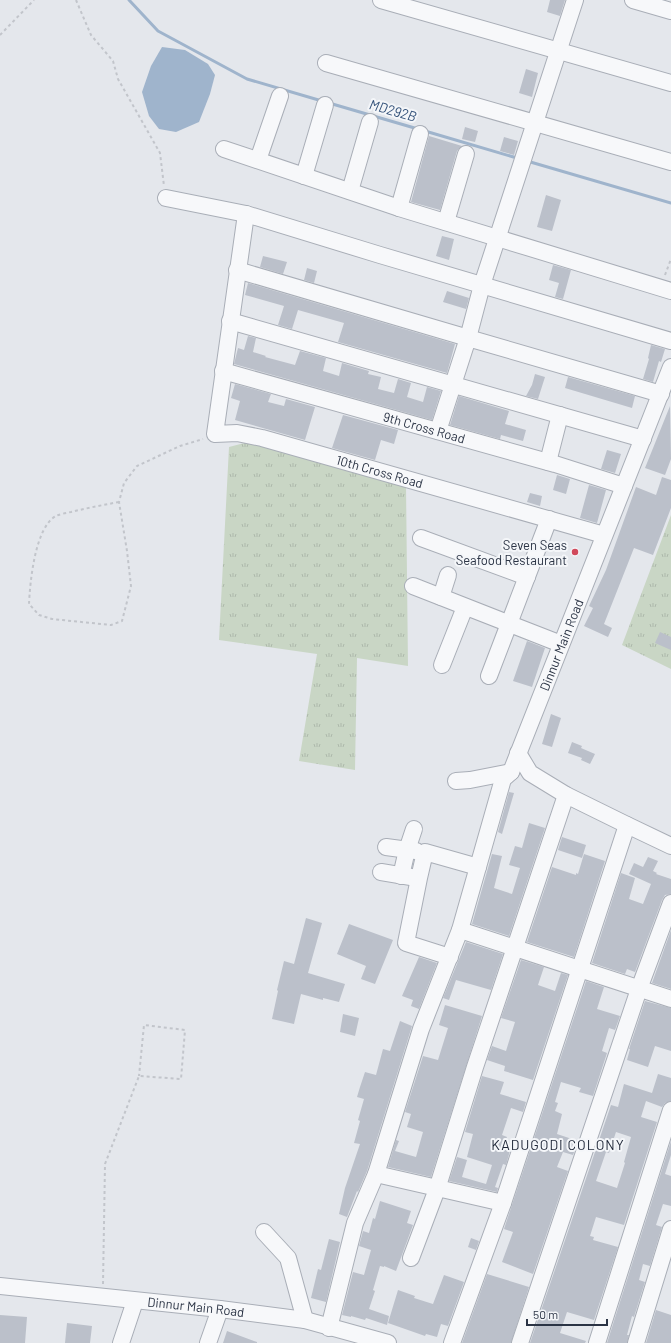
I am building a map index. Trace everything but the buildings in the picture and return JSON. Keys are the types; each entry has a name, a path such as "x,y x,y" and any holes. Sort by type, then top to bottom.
{"street":[{"path":"381,0 671,83"},
{"path":"438,431 468,338 482,285 574,0"},
{"path":"633,0 671,11"},
{"path":"326,63 671,162"},
{"path":"258,160 280,96"},
{"path":"304,176 325,105"},
{"path":"350,191 370,122"},
{"path":"398,208 420,134"},
{"path":"224,149 398,208 666,289"},
{"path":"446,222 466,154"},
{"path":"166,198 246,214 671,341"},
{"path":"215,434 246,214"},
{"path":"237,270 661,394"},
{"path":"230,321 643,439"},
{"name":"Dinnur Main Road","path":"328,1328 355,1223 376,1174 421,1029 460,930 503,779 511,772 671,367"},
{"name":"9th Cross Road","path":"223,371 548,462 624,486"},
{"path":"548,462 560,415"},
{"name":"10th Cross Road","path":"215,434 237,433 262,438 604,535"},
{"path":"489,676 550,519"},
{"path":"421,538 527,577"},
{"path":"441,597 448,575"},
{"path":"413,586 561,644"},
{"path":"442,665 465,606"},
{"path":"518,753 530,773 566,795 671,846"},
{"path":"456,781 470,780 511,772"},
{"path":"411,1258 437,1189 475,1067 566,795"},
{"path":"452,1343 502,1203 627,825"},
{"path":"401,876 414,829"},
{"path":"386,847 425,852 478,867"},
{"path":"425,852 406,943 450,957"},
{"path":"382,872 419,878"},
{"path":"520,1343 639,988 671,904"},
{"path":"460,930 671,999"},
{"path":"597,1343 671,1110"},
{"path":"376,1174 502,1203"},
{"path":"636,1343 671,1229"},
{"path":"264,1232 288,1258 305,1320"},
{"name":"Dinnur Main Road","path":"0,1286 220,1309 305,1320 328,1328 388,1343"},
{"path":"121,1343 135,1301"},
{"path":"208,1343 220,1309"}],"path":[{"path":"0,35 34,0"},
{"path":"76,0 91,35 113,61 118,79 160,153 166,198"},
{"path":"666,289 671,259"},
{"path":"119,502 81,509 55,516 44,528 37,545 29,597 29,604 39,615 52,619 111,625 122,621 131,586 119,502 124,483 137,466 180,446 215,434"},
{"path":"103,1297 105,1164 139,1076 144,1026 185,1030 182,1079 139,1076"}],"green space":[{"path":"252,441 406,485 408,666 357,658 355,770 299,761 317,654 219,640 229,447"},
{"path":"671,515 671,669 622,645"}],"water":[{"path":"162,47 185,50 208,64 215,75 210,94 199,122 176,132 159,129 149,116 142,92 151,66"}],"waterway":[{"name":"MD292B","path":"129,0 158,31 247,79 322,101"},
{"name":"MD292B","path":"329,103 418,129"},
{"name":"MD292B","path":"425,131 517,158"},
{"name":"MD292B","path":"527,161 671,203"}],"place":[{"name":"Seven Seas Seafood Restaurant","path":"575,552"}],"district":[{"name":"KADUGODI COLONY","path":"558,1144"}]}
